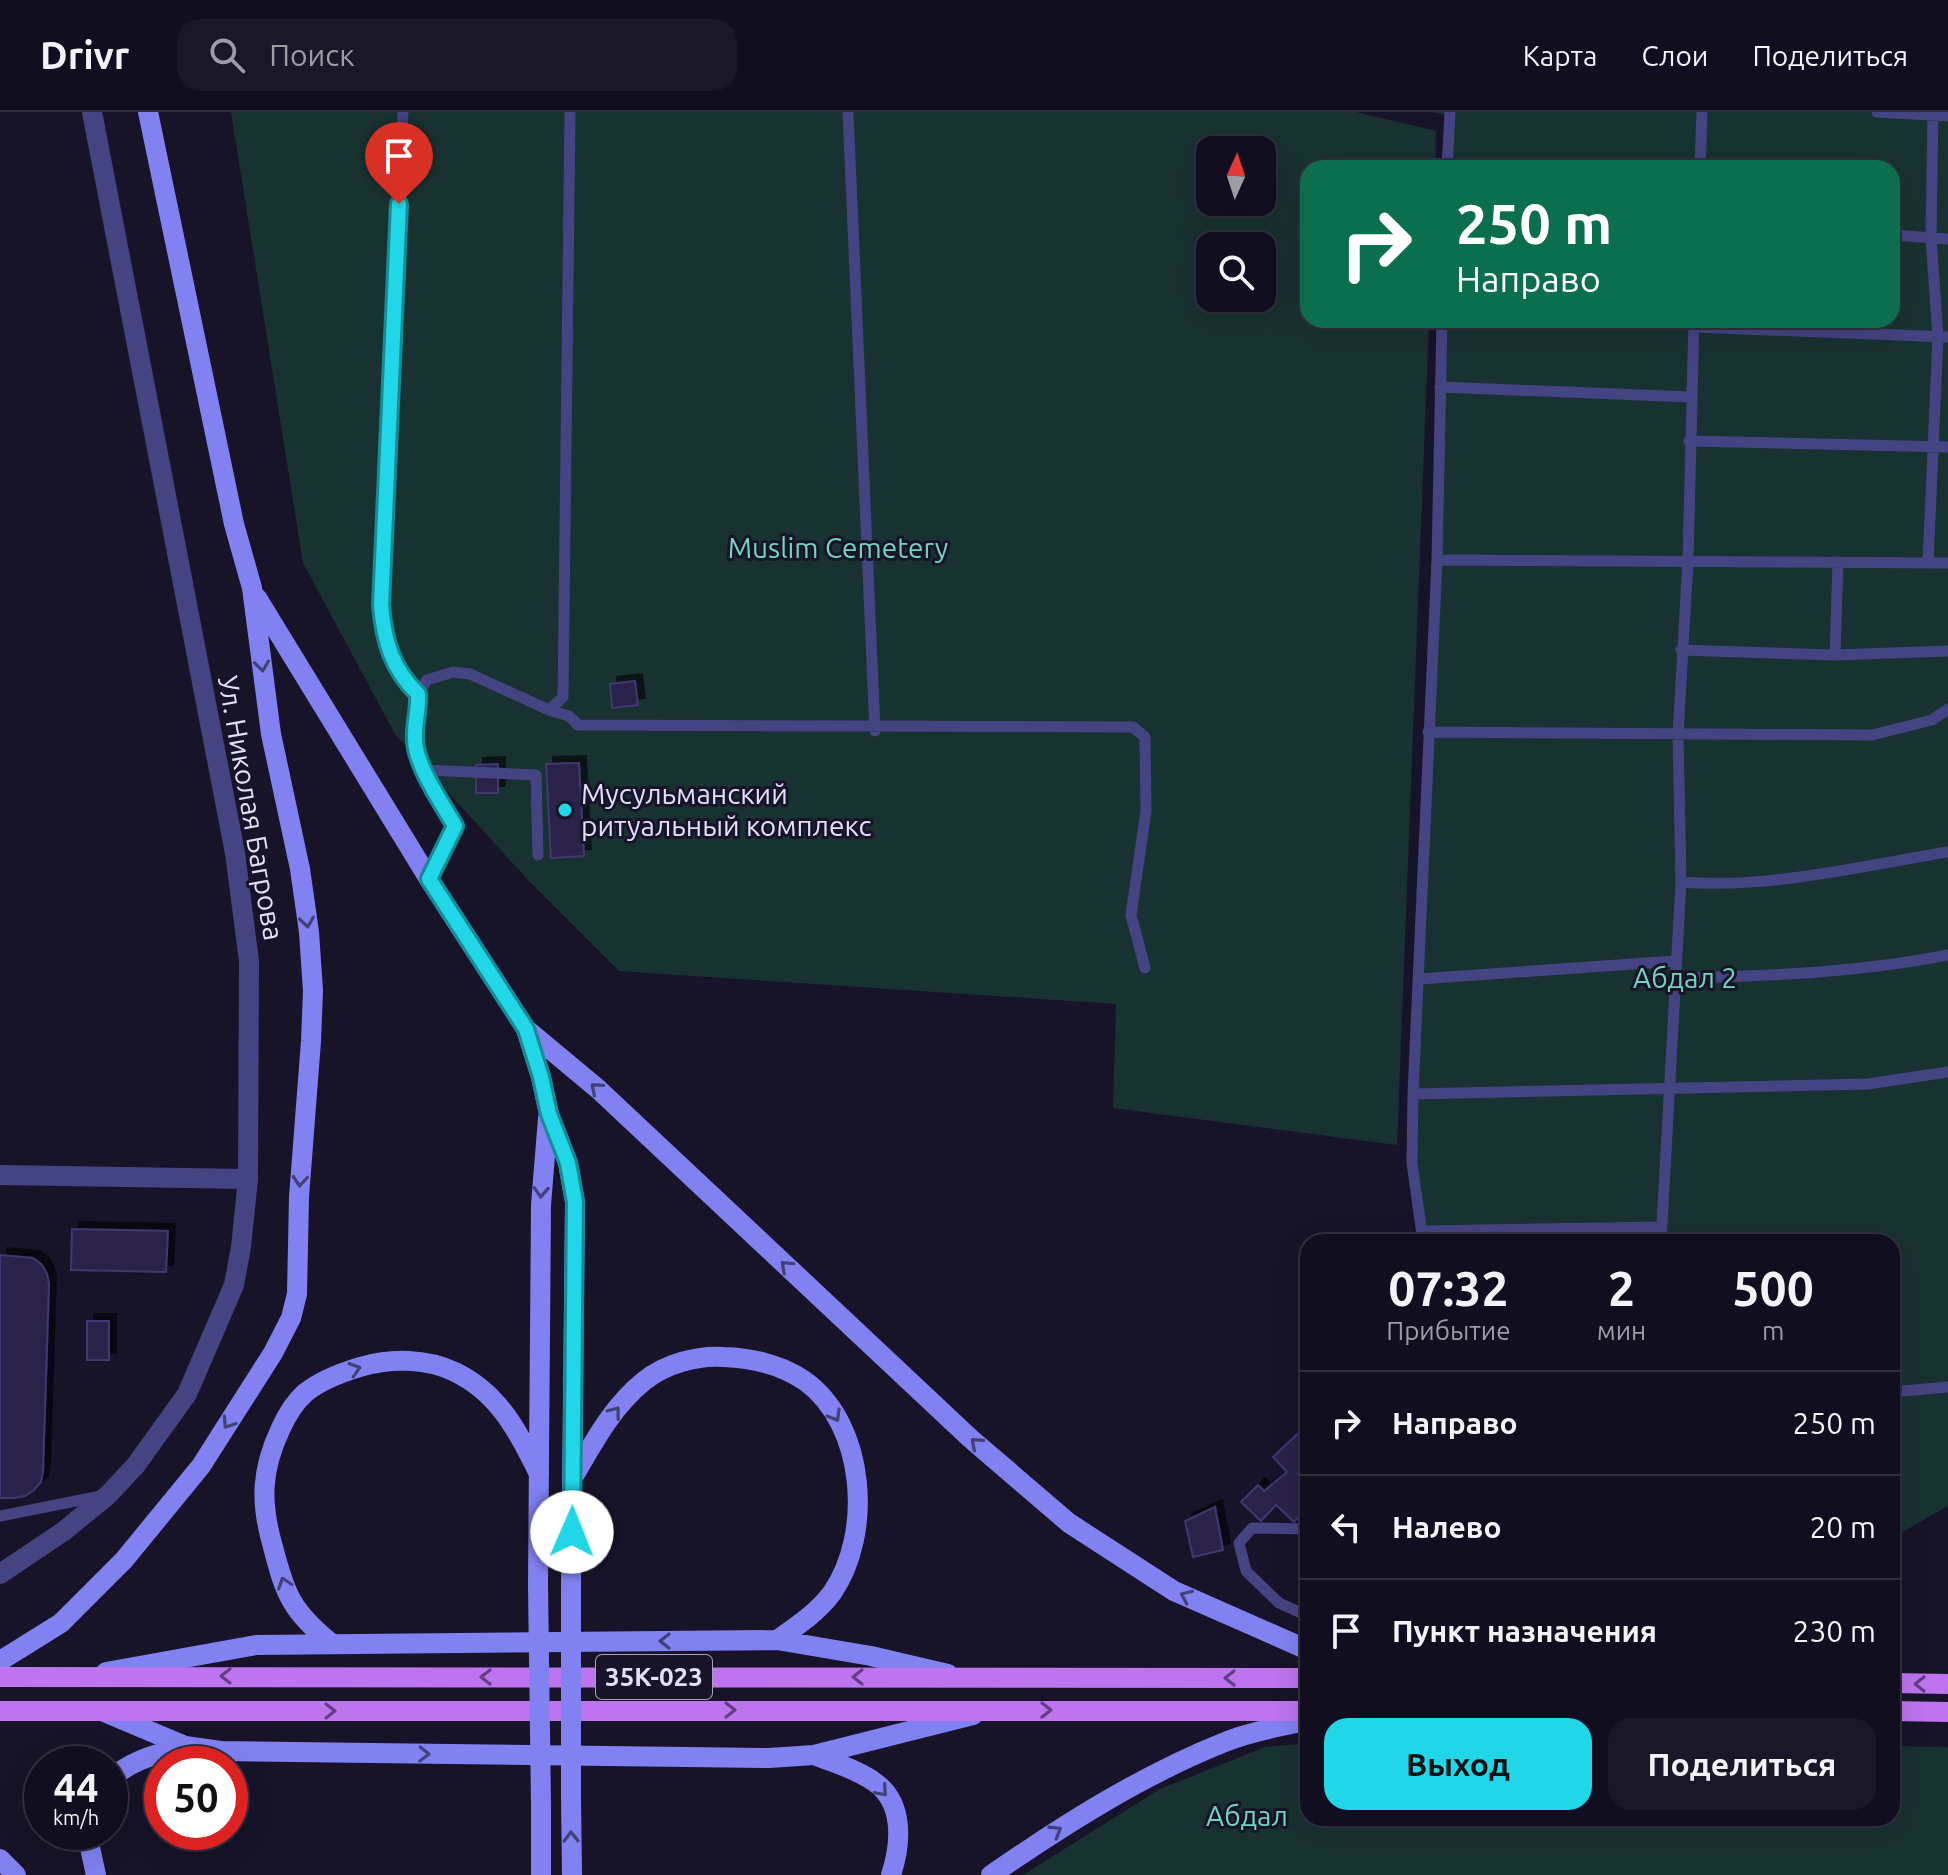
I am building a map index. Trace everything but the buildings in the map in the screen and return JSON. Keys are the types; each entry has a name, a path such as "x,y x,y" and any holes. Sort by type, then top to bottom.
{"main road":[{"path":"0,1661 61,1623 124,1560 201,1466 273,1353 291,1318 297,1294 299,1197 311,1041 310,947 300,869 271,734 252,588 234,524 148,112"},
{"path":"252,588 303,677 526,1029 549,1114 568,1163 575,1202 572,1875"},
{"path":"526,1029 598,1089 971,1439 1069,1523 1174,1591 1300,1646"},
{"path":"540,1875 538,1585 541,1205 549,1114"},
{"path":"573,1477 622,1402 646,1379 677,1363 713,1356 749,1358 778,1366 806,1382 830,1406 847,1439 855,1470 854,1535 847,1564 833,1591 814,1614 777,1640"},
{"path":"331,1643 306,1623 289,1598 267,1528 263,1488 268,1454 285,1419 303,1394 335,1375 380,1361 417,1361 455,1372 483,1390 514,1423 539,1474"},
{"path":"82,1676 256,1645 777,1640 871,1656 964,1677"},
{"name":"35К-023","path":"0,1677 1300,1678"},
{"path":"1900,1683 1948,1684"},
{"path":"248,1751 769,1758 814,1755 992,1710"},
{"name":"35К-023","path":"0,1711 1300,1711"},
{"path":"102,1711 185,1746"},
{"path":"1900,1711 1948,1712"},
{"path":"991,1875 1057,1830 1154,1774 1228,1740 1300,1722"},
{"path":"814,1755 876,1782 893,1804 899,1829 897,1855 891,1875"},
{"path":"91,1850 96,1875"},
{"path":"0,1859 16,1875"}],"street":[{"name":"Ул. Николая Багрова","path":"0,1574 64,1531 108,1495 136,1465 187,1394 234,1285 248,1179 249,961 237,866 92,112"},
{"path":"0,1175 248,1179"}],"lane":[{"path":"403,112 381,605 383,630 391,659 404,680 418,694"},
{"path":"549,710 563,697 570,112"},
{"path":"848,112 875,728"},
{"path":"1447,160 1450,112"},
{"path":"1700,160 1702,112"},
{"path":"1877,112 1948,116"},
{"path":"1928,563 1933,447 1943,337 1931,238 1933,113"},
{"path":"1900,236 1948,239"},
{"path":"1423,1234 1412,1163 1413,1094 1437,560 1442,328"},
{"path":"1661,1234 1681,882 1678,735 1688,560 1694,328"},
{"path":"1771,328 1943,337"},
{"path":"1440,387 1691,397"},
{"path":"1689,441 1948,447"},
{"path":"1437,560 1948,563"},
{"path":"1835,655 1838,562"},
{"path":"1681,650 1835,655 1948,651"},
{"path":"429,879 455,826 419,758 415,739 418,694 427,680 453,672 470,674 569,716 578,725 1133,727 1145,737 1147,760 1146,811 1131,915 1145,968"},
{"path":"1428,732 1872,735 1932,720 1948,709"},
{"path":"425,770 536,775 538,855"},
{"path":"1681,882 1721,885 1772,881 1948,852"},
{"path":"1675,978 1809,975 1948,955"},
{"path":"1419,979 1675,961"},
{"path":"1413,1094 1868,1084 1948,1072"},
{"path":"1494,1234 1661,1227"},
{"path":"1900,1391 1948,1387"},
{"path":"0,1516 108,1495"},
{"path":"1300,1529 1252,1528 1239,1543 1246,1571 1279,1603 1300,1612"}],"green space":[{"name":"Muslim Cemetery","path":"231,112 1356,112 1436,131 1435,160 1300,160 1300,328 1429,328 1397,1145 1113,1108 1116,1004 619,971 529,881 395,734 303,563"},
{"name":"Абдал 2","path":"1433,112 1948,112 1948,1506 1900,1533 1900,1234 1419,1234 1415,1164 1440,328 1900,328 1900,160 1444,160 1446,115"},
{"name":"Абдал","path":"1300,1744 1300,1826 1900,1826 1900,1746 1948,1747 1948,1875 1023,1875 1160,1789 1265,1747"}],"place":[{"name":"Мусульманский ритуальный комплекс","path":"565,810"}],"route":[{"path":"399,204 381,605 383,630 391,659 404,680 418,694 415,739 419,758 455,826 429,879 526,1029 549,1114 568,1163 575,1202 572,1532"}]}
